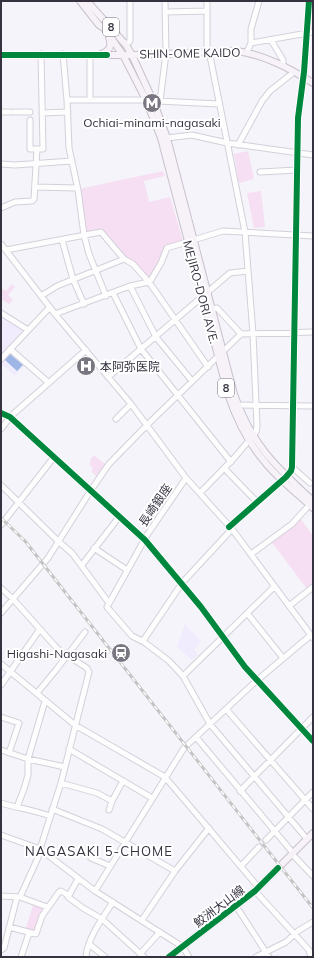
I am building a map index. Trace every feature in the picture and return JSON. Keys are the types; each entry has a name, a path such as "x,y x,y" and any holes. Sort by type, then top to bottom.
{"main road":[{"name":"8","path":"80,1 99,25 104,28 123,55"},
{"name":"8","path":"91,2 126,45 132,55"},
{"name":"8","path":"100,55 107,52 111,45 104,28"},
{"name":"SHIN-OME KAIDO","path":"132,55 231,51 247,52 283,65 313,83"},
{"path":"1,55 132,55"},
{"name":"MEJIRO-DORI AVE.","path":"123,55 146,100 161,138 191,240"},
{"name":"MEJIRO-DORI AVE.","path":"132,55 157,102 191,240 235,405 251,438 284,478 312,504"},
{"name":"MEJIRO-DORI AVE.","path":"205,294 212,309 221,353"},
{"name":"鮫洲大山線","path":"169,957 257,890 313,833"}],"street":[{"path":"126,45 130,41 130,1"},
{"path":"165,1 166,53 157,102 219,104"},
{"path":"200,493 251,438 256,432 257,426 253,334 245,232 210,56 207,52 207,1"},
{"path":"247,52 251,43 251,29 259,1"},
{"path":"143,642 182,583 231,528 284,478 292,467 299,108 309,1"},
{"path":"165,12 207,11"},
{"path":"251,43 313,32"},
{"path":"272,40 283,60 283,65"},
{"path":"30,120 30,149 43,149 41,54"},
{"path":"63,54 68,100 69,148 84,235 89,254 106,296"},
{"path":"90,55 90,99"},
{"path":"238,145 262,102 270,91 294,72"},
{"path":"68,100 146,100"},
{"path":"1,112 30,112"},
{"path":"42,113 68,112"},
{"path":"167,138 192,135 238,145 313,155"},
{"path":"1,208 15,202 32,201 34,199 37,149"},
{"path":"1,164 15,165 72,161"},
{"path":"260,172 298,170"},
{"path":"35,186 77,188"},
{"path":"55,314 130,286 149,282 161,263 167,248 191,240 223,231 313,236"},
{"path":"6,250 101,232 124,259 133,264 149,282 208,367"},
{"path":"62,240 73,279 84,304"},
{"path":"1,244 55,314 131,404 186,478 231,528 312,637 283,658 184,748 95,891"},
{"path":"41,296 50,289 124,259"},
{"path":"108,377 230,273 248,271"},
{"path":"130,286 156,337 192,380"},
{"path":"113,293 141,349 230,462"},
{"path":"1,358 50,307"},
{"path":"212,309 218,308 241,334"},
{"path":"1,312 28,330"},
{"path":"1,613 45,563 91,490 114,459 192,380 208,367 241,334 313,332"},
{"path":"10,349 49,383"},
{"path":"1,429 10,417 86,350"},
{"path":"116,419 131,404"},
{"path":"235,405 313,406"},
{"path":"1,413 10,417 144,540 182,583 245,666 313,741"},
{"path":"1,525 54,457"},
{"path":"292,467 310,483"},
{"path":"224,468 257,502"},
{"name":"長崎銀座","path":"108,605 144,540 186,478"},
{"path":"1,485 72,553 82,565 108,605 132,636 169,661 183,676 210,724 307,839"},
{"path":"251,554 292,524 312,504"},
{"path":"82,565 119,517"},
{"path":"94,548 127,570"},
{"path":"183,676 274,586"},
{"path":"289,606 313,587"},
{"path":"1,588 13,599 55,646 87,668 89,672 61,783 41,850 19,897 4,948 1,950"},
{"path":"247,614 283,658"},
{"path":"1,685 40,629"},
{"path":"36,693 68,656 85,632"},
{"path":"1,664 75,725 165,777 241,866 257,890 309,950 311,957"},
{"path":"17,807 26,782 28,759 45,701"},
{"path":"226,709 313,809"},
{"path":"1,717 18,723 9,753"},
{"path":"240,791 313,717"},
{"path":"196,737 274,832 313,876"},
{"path":"69,749 152,798"},
{"path":"1,750 28,759 65,767"},
{"path":"109,810 112,801 123,781"},
{"path":"61,783 97,793 112,801"},
{"path":"266,840 313,792"},
{"path":"1,803 38,811 50,816"},
{"path":"52,809 102,829 175,871"},
{"path":"142,920 175,871 209,828"},
{"path":"1,836 41,850 95,891 183,947 190,957"},
{"path":"241,866 259,847"},
{"path":"91,858 110,866"},
{"path":"68,895 78,879"},
{"path":"9,927 36,934 42,916 47,907 61,891 68,895 71,900 102,919 142,955 160,932"},
{"path":"1,896 19,897 47,907"},
{"path":"86,957 89,944 113,902"},
{"path":"236,906 269,957"},
{"path":"256,957 265,951 286,942 313,922"},
{"path":"21,957 29,933"},
{"path":"89,944 105,957"}],"shaded area":[{"path":"248,151 254,179 239,183 234,154"},
{"path":"163,171 165,176 144,181 149,202 170,197 183,241 165,247 150,280 123,256 102,231 85,232 79,189"},
{"path":"261,191 265,227 254,228 247,193"},
{"path":"12,284 15,287 8,295 13,300 9,304 1,299 1,288 6,291"},
{"path":"1,315 25,331 1,356"},
{"path":"10,351 25,365 15,376 1,364 1,361"},
{"path":"94,455 106,465 97,477 91,471 93,468 89,464"},
{"path":"300,518 313,536 313,585 307,589 271,541"},
{"path":"185,624 201,641 194,650 198,655 192,660 177,647"},
{"path":"34,903 45,908 35,932 25,930"}],"water":[{"path":"10,354 23,365 17,371 5,360"}],"railway":[{"path":"1,518 25,541 313,908"}],"cycle path":[{"path":"229,527 286,477 291,471 292,467 298,118 304,72 309,1"},
{"path":"1,55 107,55"},
{"path":"1,413 10,417 145,540 201,607 245,667 313,741"},
{"path":"169,957 255,891 278,868"}],"place":[{"name":"Ochiai-minami-nagasaki","path":"152,103"},
{"name":"本阿弥医院","path":"86,366"},
{"name":"Higashi-Nagasaki","path":"121,653"}],"district":[{"name":"NAGASAKI 5-CHOME","path":"99,851"}]}
